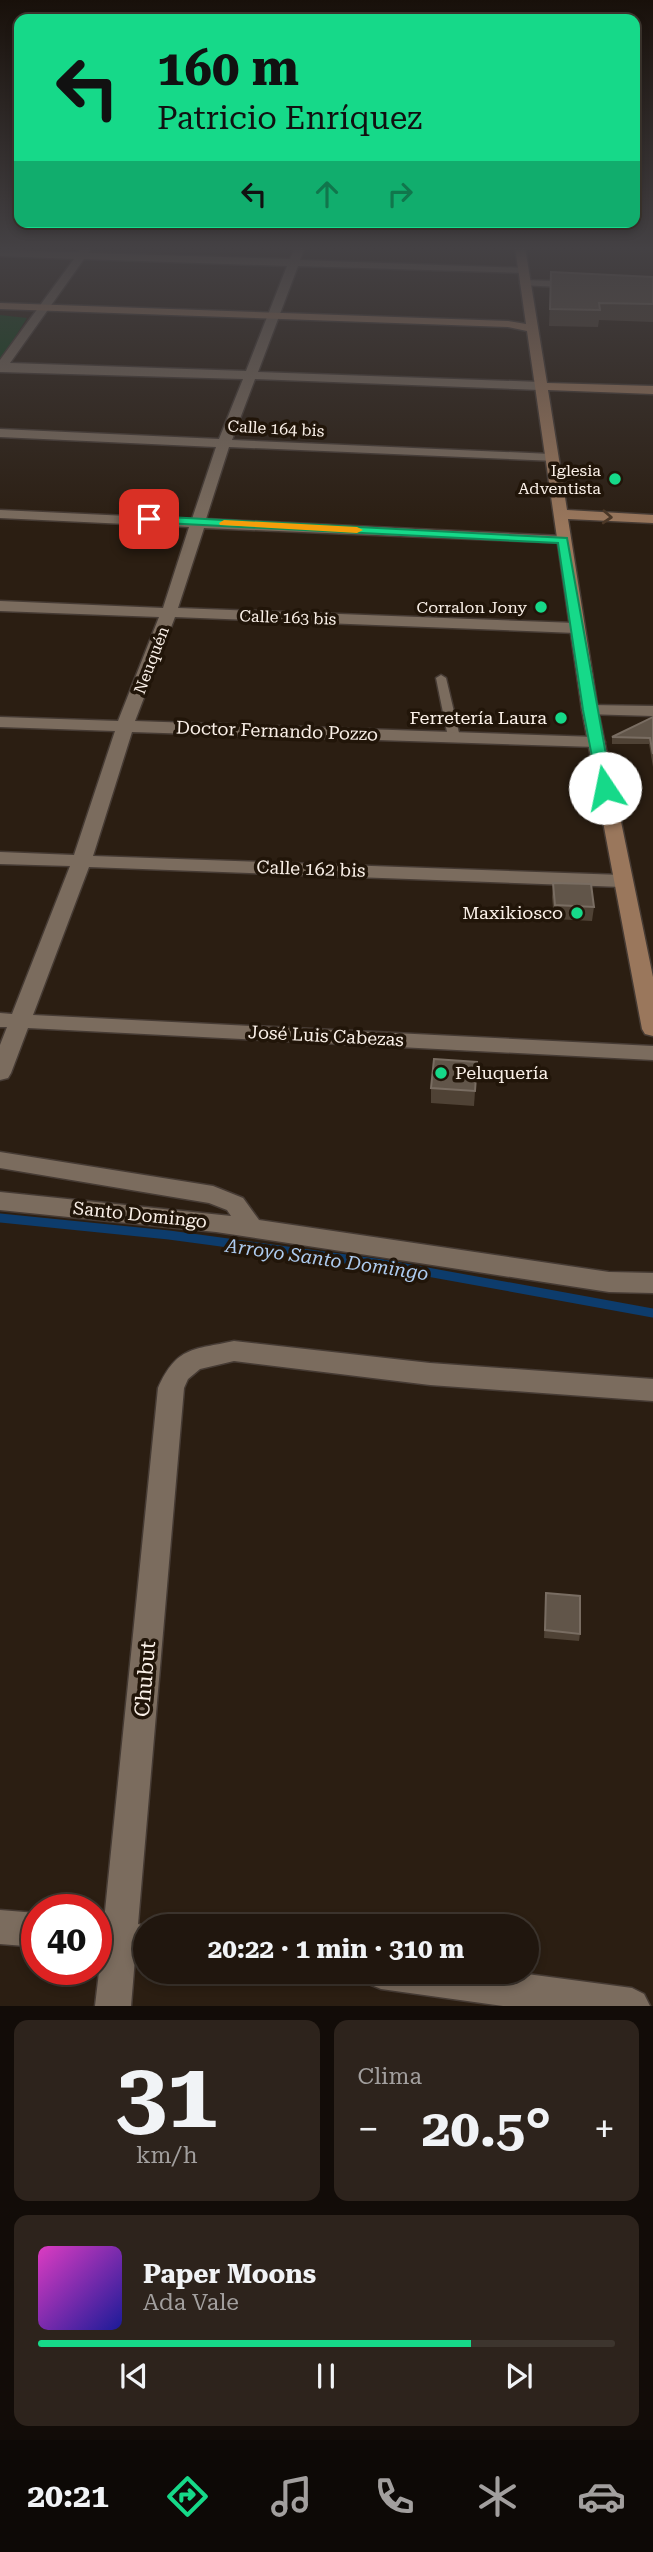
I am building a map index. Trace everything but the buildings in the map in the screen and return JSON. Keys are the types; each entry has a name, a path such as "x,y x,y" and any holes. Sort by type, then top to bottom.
{"main road":[{"path":"534,341 590,710 653,1026"},
{"path":"540,386 653,390"},
{"path":"560,514 653,519"}],"street":[{"path":"1,366 19,341"},
{"name":"Neuquén","path":"0,1073 10,1021 82,861 125,726 169,612 224,443 263,341"},
{"path":"1,366 540,386"},
{"name":"Calle 164 bis","path":"0,433 551,458"},
{"path":"0,514 198,521 563,540"},
{"name":"Calle 163 bis","path":"0,606 576,628"},
{"path":"590,710 653,711"},
{"name":"Doctor Fernando Pozzo","path":"0,722 596,742"},
{"name":"Calle 162 bis","path":"0,858 622,881"},
{"name":"José Luis Cabezas","path":"10,1021 653,1053"},
{"path":"0,1160 213,1195 235,1203 251,1228"},
{"name":"Santo Domingo","path":"0,1201 251,1228 589,1279 653,1283"},
{"name":"Chubut","path":"113,2006 171,1388 178,1372 192,1360 234,1351 430,1374 653,1390"},
{"path":"0,1927 21,1929"},
{"path":"470,1984 632,2006"}],"lane":[{"path":"441,678 454,737"}],"green space":[{"path":"0,341 13,341 0,361"}],"waterway":[{"name":"Arroyo Santo Domingo","path":"0,1218 169,1235 383,1264 653,1313"}],"slow traffic":[{"path":"224,523 357,530"}],"place":[{"name":"Iglesia Adventista","path":"615,479"},
{"name":"Corralon Jony","path":"541,607"},
{"name":"Ferretería Laura","path":"561,718"},
{"name":"Maxikiosco","path":"577,913"},
{"name":"Peluquería","path":"441,1073"}],"route":[{"path":"149,519 563,540 605,788"}]}
